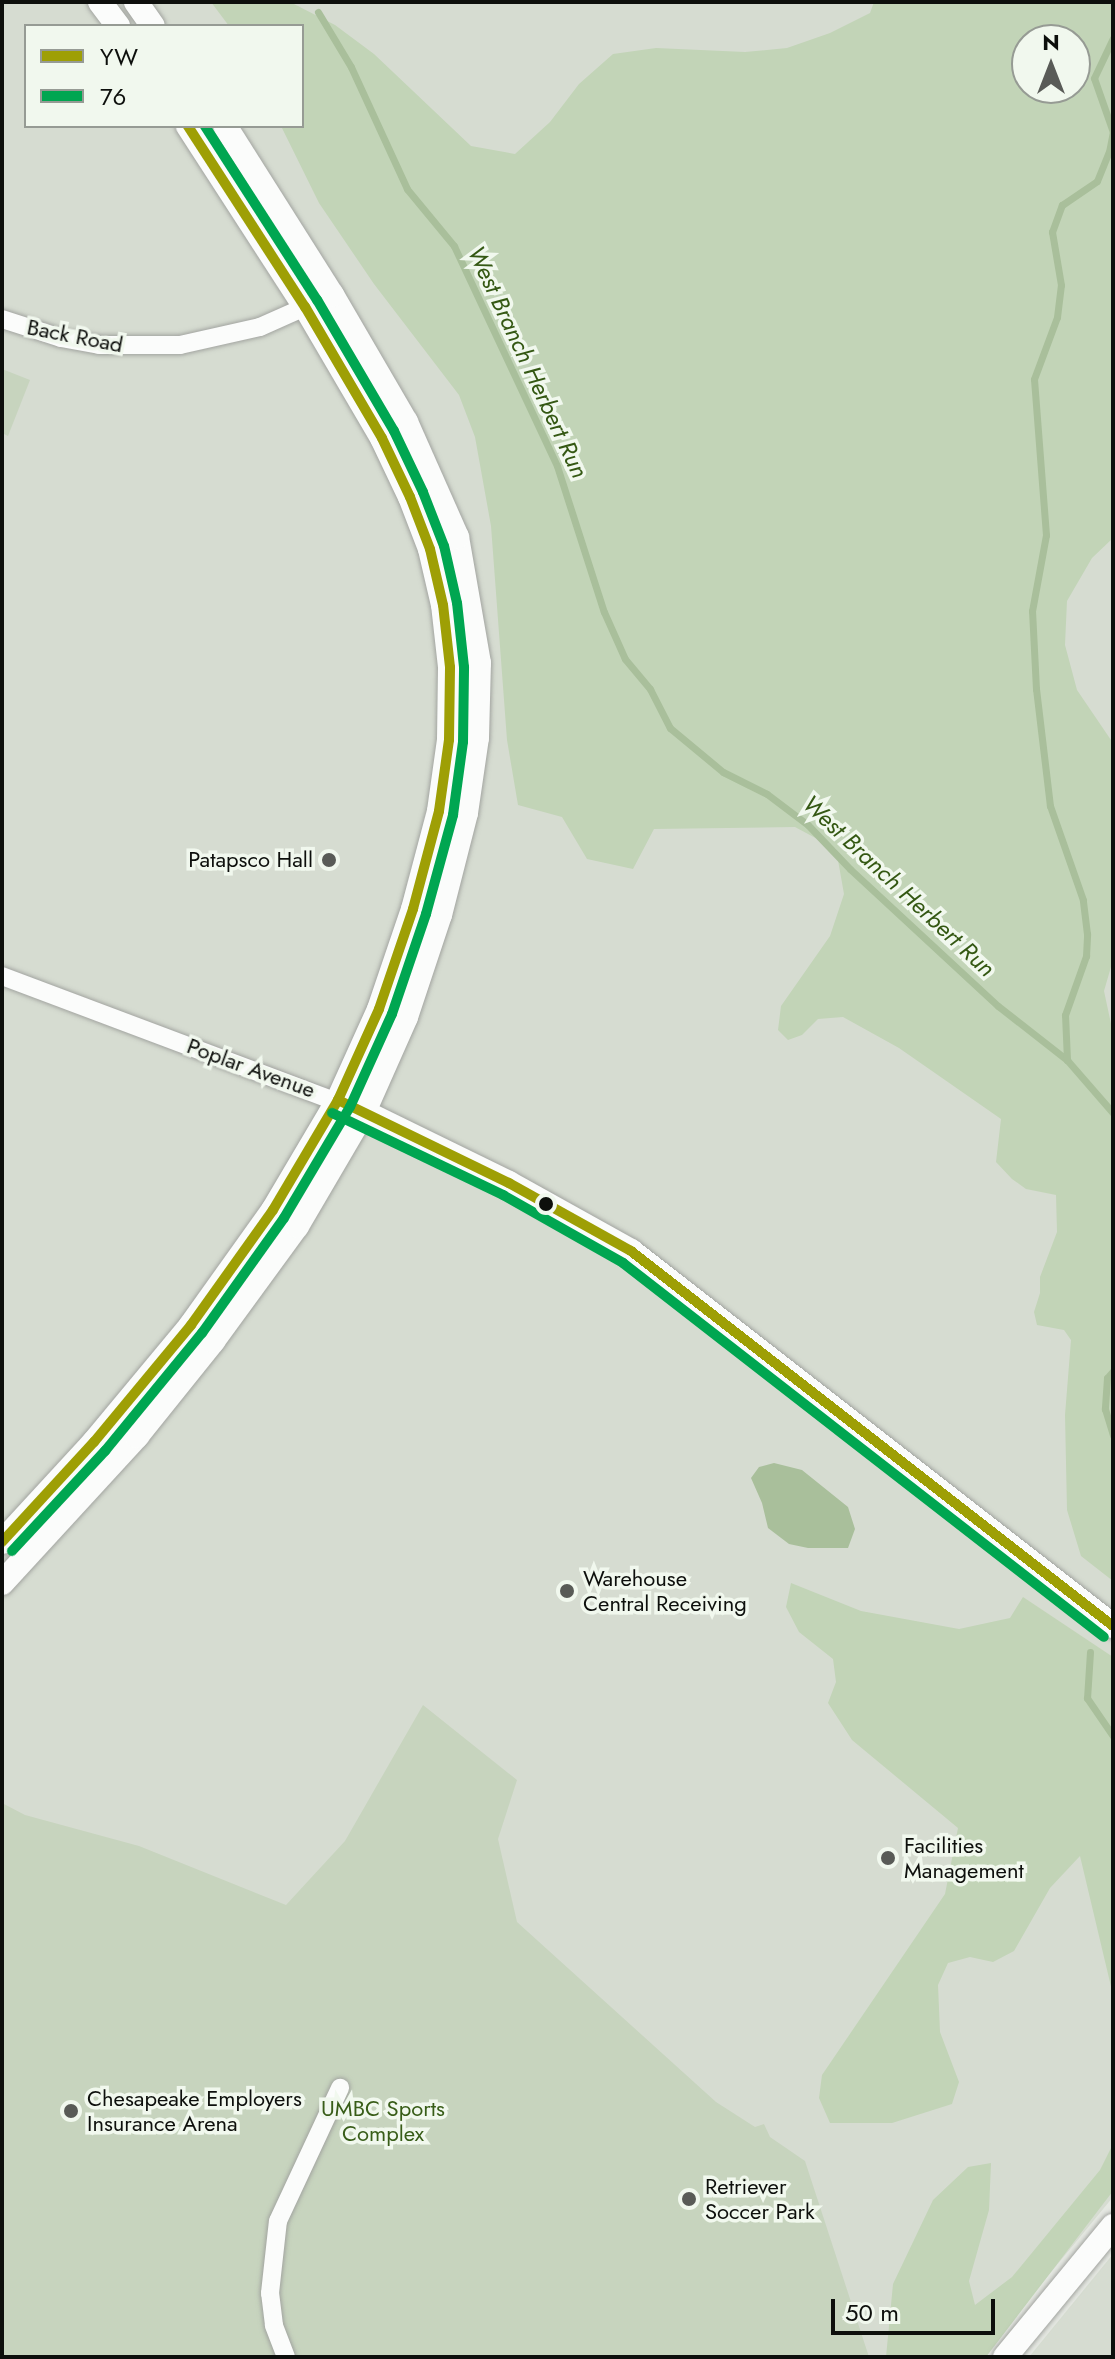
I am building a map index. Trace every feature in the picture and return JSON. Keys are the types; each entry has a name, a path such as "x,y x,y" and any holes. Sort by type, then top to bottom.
{"street":[{"path":"100,2 116,24"},
{"path":"136,2 152,24"},
{"path":"2,1542 94,1442 191,1325 273,1210 338,1100 379,1009 413,909 439,811 449,740 450,667 443,605 430,549 410,497 382,438 305,307 189,128"},
{"path":"2,1583 117,1460 213,1341 297,1226 364,1112 406,1017 440,915 466,813 477,738 479,663 457,537 436,483 406,422 332,295 226,128"},
{"name":"Back Road","path":"2,319 74,340 151,347 217,339 260,327 332,295"},
{"name":"Poplar Avenue","path":"2,976 338,1100 520,1189 631,1251 1113,1626"},
{"path":"286,2357 274,2325 270,2293 278,2221 340,2088"},
{"path":"1005,2357 1113,2226"}],"shaded area":[{"path":"2,2 967,2 1011,90 1011,104 1018,104 1113,294 1113,2197 981,2357 2,2357"},
{"path":"211,2 290,2 335,25 374,54 471,146 515,154 550,122 579,84 613,54 656,48 745,52 787,48 830,33 870,13 874,2 1113,2 1113,538 1092,558 1067,601 1065,645 1077,690 1113,743 1113,960 1104,991 1113,1033 1113,1581 1081,1556 1067,1510 1065,1415 1071,1340 1064,1330 1037,1325 1034,1312 1040,1293 1040,1277 1057,1232 1056,1195 1026,1189 1012,1179 996,1162 1001,1119 899,1048 843,1017 818,1019 802,1035 788,1040 778,1030 781,1006 830,936 844,894 836,849 795,827 654,829 633,869 587,859 562,817 518,805 507,740 491,526 475,437 459,395 374,284 319,203 282,128 304,128 304,24 228,24"},
{"path":"774,1463 802,1470 848,1507 855,1529 848,1548 808,1548 789,1544 768,1528 751,1478 759,1467"},
{"path":"791,1583 861,1611 959,1629 1010,1618 1023,1597 1113,1657 1113,1995 1080,1856 1050,1888 1014,1951 993,1962 970,1957 948,1963 938,1985 940,2032 959,2082 952,2104 892,2123 830,2123 819,2098 822,2075 945,1894 958,1828 852,1740 828,1703 836,1682 833,1659 799,1632 786,1607"},
{"path":"1113,2144 1113,2191 986,2357 886,2357 893,2284 933,2200 968,2167 991,2163 989,2210 969,2281 975,2305 1012,2277 1100,2170"},
{"path":"1113,2254 1113,2357 1029,2357"}],"green space":[{"path":"2,369 30,380 8,436 2,433"},
{"name":"UMBC Sports Complex","path":"423,1705 517,1780 498,1839 517,1922 716,2102 755,2127 764,2124 770,2137 805,2161 869,2357 2,2357 2,1803 25,1815 139,1846 286,1905 345,1841"}],"waterway":[{"name":"West Branch Herbert Run","path":"318,12 351,67 407,189 454,246 557,466 604,612 625,659 650,689 670,728 723,772 767,794 808,825 850,869 998,1006 1067,1060 1113,1113"},
{"path":"1067,1060 1065,1015 1086,956 1087,934 1083,900 1050,806 1036,689 1032,611 1046,535 1034,379 1057,317 1061,285 1052,232 1062,205 1097,181 1109,152 1113,132 1094,78 1113,38"},
{"name":"West Branch Herbert Run","path":"1113,1371 1107,1378 1105,1409 1113,1436"},
{"name":"West Branch Herbert Run","path":"1090,1652 1087,1698 1113,1736"}],"transit line":[{"name":"YW","path":"2,1542 94,1442 191,1325 273,1210 338,1100 379,1009 413,909 439,811 449,740 450,667 443,605 430,549 410,497 382,438 305,307 189,128"},
{"name":"76","path":"12,1551 105,1451 202,1333 284,1218 350,1107 392,1014 426,914 453,815 463,742 464,667 457,603 444,546 423,492 394,431 317,300 206,128"},
{"name":"YW","path":"338,1100 509,1183 631,1251 1113,1626"},
{"name":"76","path":"332,1113 503,1195 623,1263 1104,1637"}],"place":[{"name":"Patapsco Hall","path":"329,860"},
{"name":"Warehouse Central Receiving","path":"567,1591"},
{"name":"Facilities Management","path":"888,1858"},
{"name":"Chesapeake Employers Insurance Arena","path":"71,2111"},
{"name":"Retriever Soccer Park","path":"689,2199"}]}
